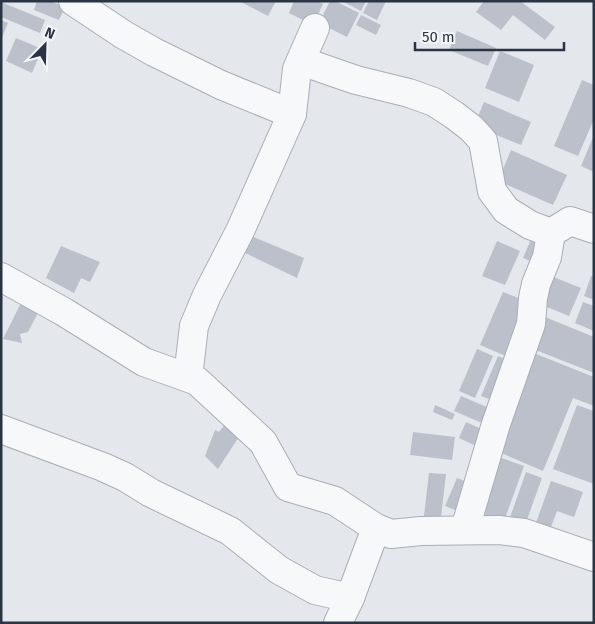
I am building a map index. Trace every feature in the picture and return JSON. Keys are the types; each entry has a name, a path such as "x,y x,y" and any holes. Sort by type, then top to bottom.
{"street":[{"path":"73,1 124,35 154,52 221,84 292,114"},
{"path":"188,377 194,326 207,295 240,231 292,114 297,69 315,28"},
{"path":"301,61 356,80 409,93 434,102 454,115 471,128 483,141 492,191 506,210 530,225 551,233"},
{"path":"465,530 496,424 531,324 536,284 547,257 551,233 570,220 594,229"},
{"path":"1,277 64,312 144,362 197,380 263,442 288,487 335,501 376,528 391,534 422,531 499,530 524,533 594,557"},
{"path":"1,429 125,477 151,493 230,531 279,570 315,590 350,598"},
{"path":"338,623 350,598 376,528"}],"building":[{"path":"37,1 50,1 65,7 59,20 34,10"},
{"path":"239,1 276,1 268,16"},
{"path":"294,1 317,1 323,4 313,25 289,13"},
{"path":"330,1 335,1 359,13 347,37 319,23"},
{"path":"342,1 366,1 361,11"},
{"path":"369,1 386,1 377,20 363,13"},
{"path":"484,1 520,1 555,27 545,40 513,15 501,30 476,12"},
{"path":"1,2 45,20 40,33 1,17"},
{"path":"361,15 381,25 376,35 356,25"},
{"path":"1,20 8,23 1,40"},
{"path":"457,31 496,48 488,66 449,50"},
{"path":"16,38 42,49 32,73 6,61"},
{"path":"500,51 534,65 519,102 485,88"},
{"path":"582,80 594,85 594,119 578,156 554,146"},
{"path":"484,102 531,122 521,145 474,126"},
{"path":"594,135 594,172 581,166"},
{"path":"511,150 567,175 553,205 498,181"},
{"path":"244,233 304,258 297,278 239,250"},
{"path":"532,237 547,243 538,264 523,258"},
{"path":"497,241 520,251 505,285 482,276"},
{"path":"61,246 100,262 90,282 81,278 74,293 46,278"},
{"path":"546,274 581,288 569,316 535,302"},
{"path":"591,276 594,277 594,300 584,296"},
{"path":"503,292 531,303 508,357 480,345"},
{"path":"23,299 39,311 28,332 20,334 22,343 3,339"},
{"path":"583,302 594,306 594,331 575,323"},
{"path":"540,315 594,337 594,373 528,347"},
{"path":"477,349 493,356 475,398 459,391"},
{"path":"526,350 594,377 594,406 573,398 543,471 492,449"},
{"path":"498,356 511,362 495,401 481,396"},
{"path":"461,396 496,411 489,426 454,411"},
{"path":"435,405 455,414 452,420 433,412"},
{"path":"577,405 594,411 594,484 553,469"},
{"path":"231,417 244,429 218,469 205,456 215,430 219,432"},
{"path":"466,422 490,433 483,449 459,438"},
{"path":"413,432 455,437 452,460 410,455"},
{"path":"496,456 524,466 503,524 475,514"},
{"path":"526,472 542,478 524,528 508,523"},
{"path":"429,473 446,474 440,526 423,524"},
{"path":"457,478 472,484 460,512 445,506"},
{"path":"551,481 583,492 574,517 557,511 548,535 533,531"}]}
